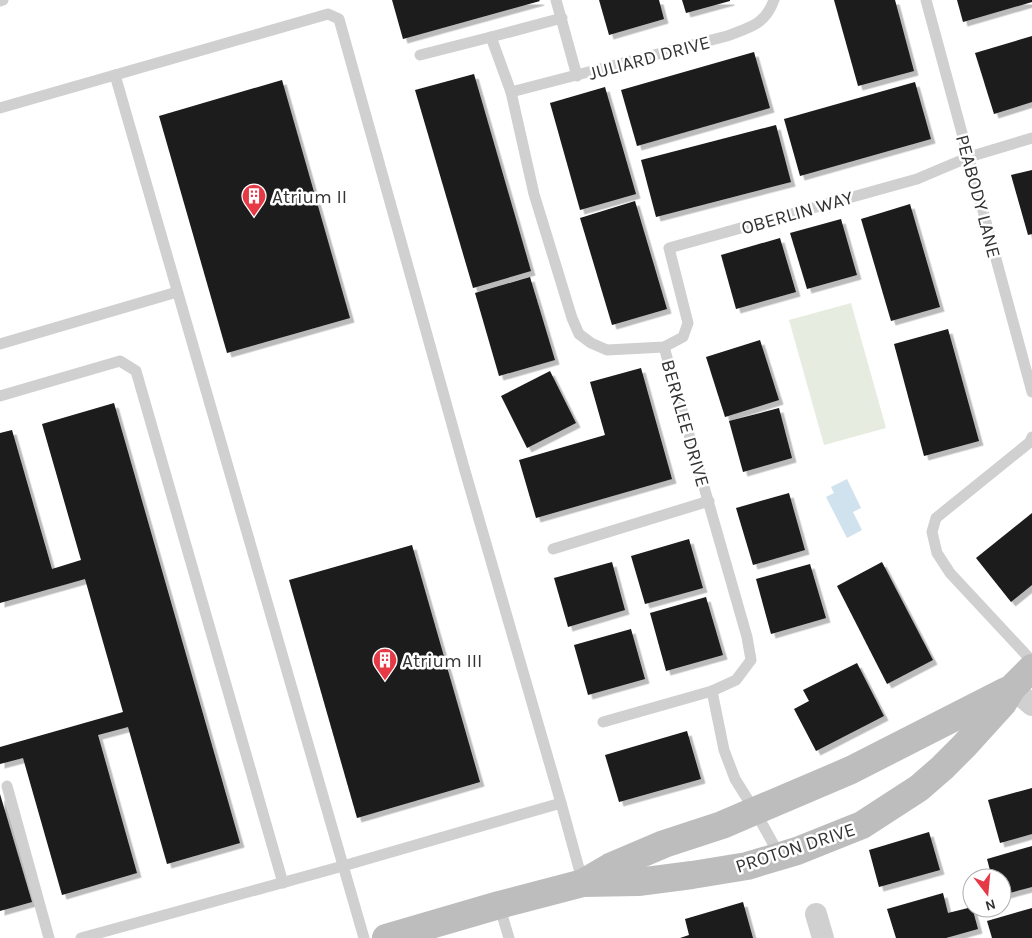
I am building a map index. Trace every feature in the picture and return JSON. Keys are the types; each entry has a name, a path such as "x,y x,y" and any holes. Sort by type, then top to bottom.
{"street":[{"name":"PROTON DRIVE","path":"583,883 610,867 664,844 722,825 1022,696 1032,668"},
{"name":"PROTON DRIVE","path":"386,938 583,883 638,882 747,866 780,856 862,825 919,788 964,746 1003,703 1022,696"},
{"path":"816,914 823,938"}],"lane":[{"path":"556,0 577,76"},
{"name":"JULIARD DRIVE","path":"511,92 727,36 755,26 769,13 774,0"},
{"name":"PEABODY LANE","path":"926,0 1031,385"},
{"path":"0,108 328,14 339,19 464,471 583,883"},
{"path":"420,54 562,18"},
{"name":"BERKLEE DRIVE","path":"491,37 511,92 534,194 572,318 579,334 591,343 607,350 664,347 748,636 751,660 736,680 712,691"},
{"path":"115,75 364,938"},
{"name":"OBERLIN WAY","path":"664,347 683,337 688,323 669,248 917,179 970,157 1032,138"},
{"path":"0,344 177,292"},
{"path":"0,396 120,361 136,371 282,882"},
{"path":"1032,437 1030,442 936,518 932,532 938,553 950,573 1032,661"},
{"path":"553,549 708,501"},
{"path":"603,722 712,691 724,750 735,779 755,810 780,856"},
{"path":"6,786 49,938"},
{"path":"81,938 343,866 561,803"},
{"path":"499,905 509,938"}],"shaded area":[{"path":"851,303 886,428 824,445 789,320"}],"water":[{"path":"847,479 861,508 853,512 862,530 847,538 826,497 834,493 831,487"}],"building":[{"path":"392,0 539,0 540,1 403,39"},
{"path":"599,0 659,0 664,19 609,35"},
{"path":"682,0 730,0 730,1 686,13"},
{"path":"834,0 895,0 914,71 858,86"},
{"path":"957,0 1032,0 1032,2 963,22"},
{"path":"1032,36 1032,102 994,114 975,53"},
{"path":"754,52 770,108 637,146 621,90"},
{"path":"474,74 531,271 473,288 415,90"},
{"name":"Atrium II","path":"282,80 350,318 227,353 159,116"},
{"path":"915,82 931,139 800,176 784,119"},
{"path":"605,87 636,194 580,210 550,103"},
{"path":"776,125 791,182 656,217 641,160"},
{"path":"1032,170 1032,234 1028,235 1011,175"},
{"path":"635,201 667,309 612,325 580,218"},
{"path":"910,204 940,307 891,321 861,219"},
{"path":"841,219 857,275 807,289 790,233"},
{"path":"780,238 796,292 736,309 721,255"},
{"path":"530,277 555,360 499,376 475,293"},
{"path":"948,329 979,441 924,456 894,344"},
{"path":"760,340 779,400 725,417 706,357"},
{"path":"641,368 672,479 536,518 519,460 605,435 590,382"},
{"path":"550,371 576,423 527,448 501,396"},
{"path":"114,403 240,843 167,864 128,727 98,735 137,873 62,895 23,758 0,764 0,747 123,712 85,579 0,603 0,433 12,430 52,569 81,560 42,424"},
{"path":"779,408 792,458 743,472 729,421"},
{"path":"789,493 805,550 753,565 736,508"},
{"path":"1032,513 1032,585 1011,602 976,558"},
{"path":"689,539 703,588 645,604 631,556"},
{"name":"Atrium III","path":"412,545 480,782 357,818 289,580"},
{"path":"612,562 625,610 568,627 554,578"},
{"path":"882,562 933,660 887,684 837,586"},
{"path":"810,564 826,618 771,634 756,579"},
{"path":"706,597 723,655 666,671 650,613"},
{"path":"631,629 645,679 588,695 574,645"},
{"path":"857,663 884,716 816,751 794,709 809,701 803,690"},
{"path":"687,731 701,779 619,802 605,755"},
{"path":"1032,788 1032,834 1000,843 988,800"},
{"path":"0,794 32,902 0,911"},
{"path":"929,832 940,870 879,887 869,850"},
{"path":"1032,846 1032,887 1012,892 1012,868 989,868 987,859"},
{"path":"943,893 948,913 962,910 962,918 975,918 978,929 946,938 896,938 887,909"},
{"path":"743,902 753,938 680,938 689,935 685,919"},
{"path":"1032,908 1032,938 992,938 987,921 997,918 1012,918 1012,914"}],"place":[{"name":"Atrium II","path":"254,217"},
{"name":"Atrium III","path":"385,681"}]}
